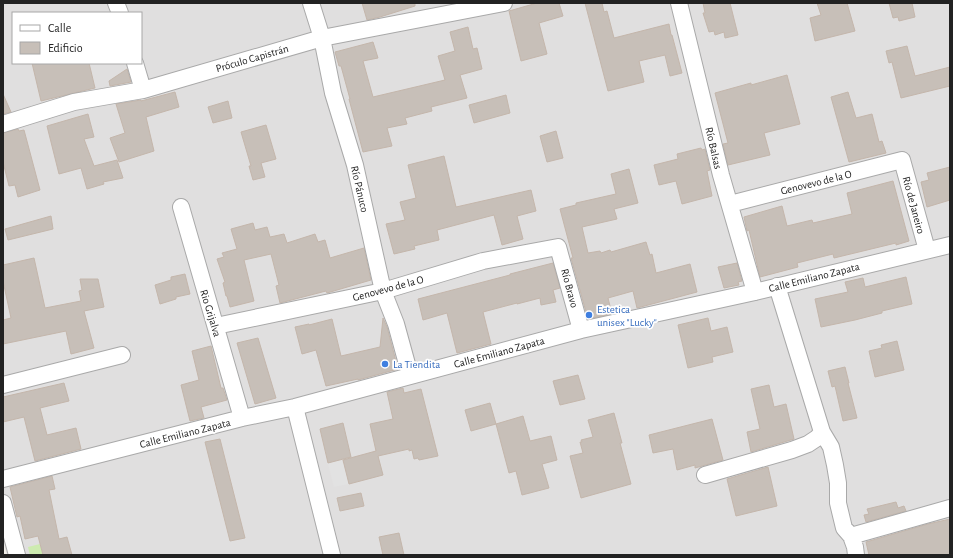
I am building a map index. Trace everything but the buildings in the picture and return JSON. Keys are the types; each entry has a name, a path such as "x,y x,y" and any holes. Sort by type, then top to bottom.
{"street":[{"name":"Río Pánuco","path":"311,3 322,38 333,93 355,165 383,291 396,324 410,375"},
{"name":"Río Balsas","path":"679,3 721,175 755,292"},
{"name":"Próculo Capistrán","path":"3,124 74,102 143,90 322,38 496,4"},
{"path":"135,64 143,90"},
{"name":"Genovevo de la O","path":"730,204 902,160"},
{"name":"Río de Janeiro","path":"902,160 927,250"},
{"name":"Rio Grijalva","path":"181,207 242,418"},
{"name":"Calle Emiliano Zapata","path":"3,479 242,418 295,407 581,330 755,292 950,244"},
{"name":"Genovevo de la O","path":"216,326 383,291 483,261 558,246"},
{"name":"Río Bravo","path":"558,246 581,330"},
{"path":"777,286 822,432 831,447 838,483 838,503 844,528 851,536 856,555"},
{"path":"3,385 122,355"},
{"path":"295,407 332,555"},
{"path":"705,474 792,450 808,444 817,438 822,432"},
{"path":"3,503 17,555"},
{"path":"851,536 950,508"}],"shaded area":[{"path":"3,3 950,3 950,555 7,555 3,540"},
{"path":"342,460 342,463 344,462 349,484 334,487 328,463"}],"green space":[{"path":"40,544 43,555 30,555 28,547"}],"place":[{"name":"Estetica unisex \"Lucky\"","path":"589,315"},
{"name":"La Tiendita","path":"385,364"}]}
